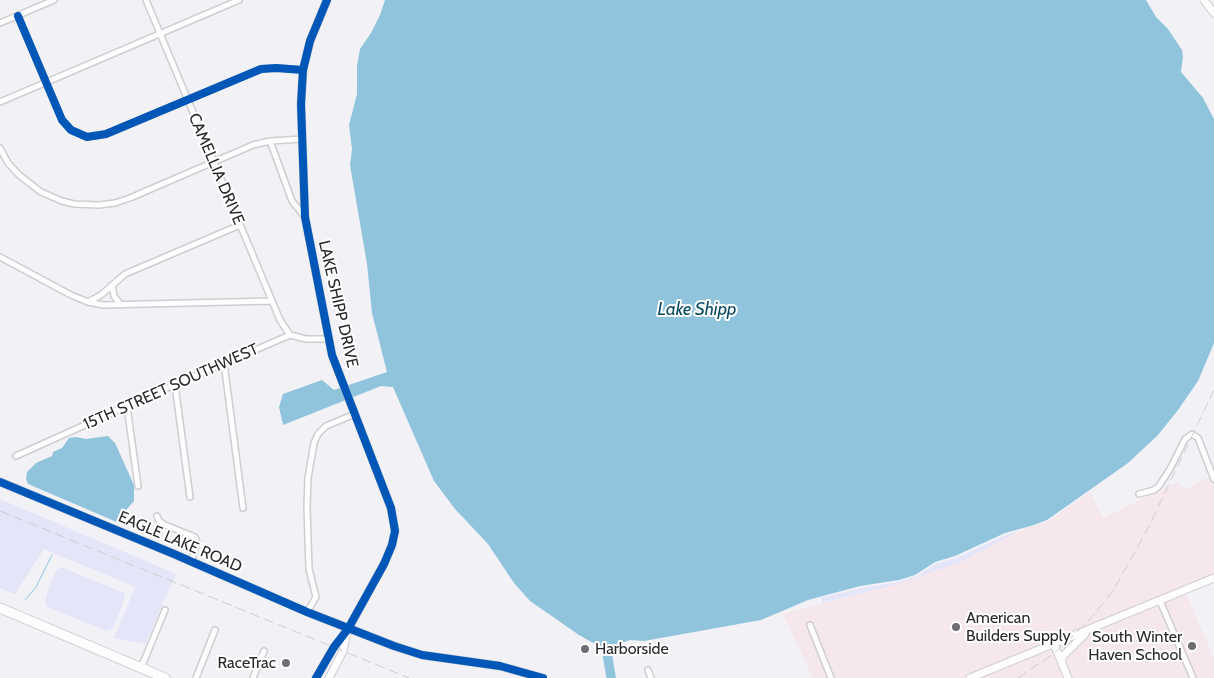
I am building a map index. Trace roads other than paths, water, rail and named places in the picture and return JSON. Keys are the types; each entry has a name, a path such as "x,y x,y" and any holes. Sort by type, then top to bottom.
{"highway":[{"path":"1,610 165,678"}],"street":[{"path":"0,23 54,0"},
{"name":"CAMELLIA DRIVE","path":"146,0 280,320 290,335"},
{"path":"0,102 240,0"},
{"name":"LAKE SHIPP DRIVE","path":"326,0 310,41 301,88 304,217 328,339 341,380 391,508 395,531 386,559 348,629"},
{"path":"1204,0 1214,13"},
{"path":"18,16 64,123 71,130 87,137 106,134 261,69 303,70"},
{"path":"0,148 8,163 18,175 34,188 62,201 88,206 122,201 253,145 270,141 302,139"},
{"path":"270,141 292,201 304,217"},
{"path":"88,302 125,274 240,225"},
{"path":"0,257 88,302 103,305 272,301"},
{"path":"112,285 114,296 121,305"},
{"path":"290,335 310,340 328,339"},
{"name":"15TH STREET SOUTHWEST","path":"16,456 290,335"},
{"path":"224,363 243,508"},
{"path":"175,385 190,497"},
{"path":"127,406 138,486"},
{"path":"307,612 316,597 309,569 307,507 308,478 314,443 318,434 326,426 354,412"},
{"path":"1139,494 1154,490 1159,486 1188,435 1194,434 1198,438 1214,479"},
{"path":"1208,462 1214,460"},
{"name":"EAGLE LAKE ROAD","path":"0,482 348,629 422,655 500,666 543,678"},
{"path":"157,516 159,521 165,525 195,537 197,543 191,562"},
{"path":"970,678 1214,578"},
{"path":"1160,601 1193,678"},
{"path":"141,668 165,610"},
{"path":"810,625 831,678"},
{"path":"316,678 334,647 348,629"},
{"path":"329,678 343,651 348,629"},
{"path":"196,678 215,630"},
{"path":"1062,664 1062,657 1088,630"},
{"path":"1054,644 1068,678"},
{"path":"253,678 264,650"},
{"path":"648,670 651,678"}],"water":[{"name":"Lake Shipp","path":"385,0 1146,0 1156,17 1168,29 1182,50 1181,72 1203,98 1214,119 1214,343 1198,381 1158,435 1128,463 1047,520 1005,533 955,556 935,562 915,575 899,580 860,586 808,600 761,620 644,641 630,640 604,649 579,635 530,601 514,583 488,544 455,509 434,481 393,387 381,386 283,425 279,407 283,394 322,380 334,390 387,372 372,313 367,264 350,165 352,149 349,125 357,94 357,66 360,49 371,33"},
{"path":"108,436 115,443 134,485 134,501 121,516 119,523 28,484 26,479 27,472 36,463 52,456 53,452 62,448 69,438 86,439"},
{"path":"611,648 616,678 610,678 601,650 604,651"}],"waterway":[{"path":"25,600 36,587 52,555"},
{"path":"604,649 609,678"}],"railway":[{"path":"1018,678 1066,643 1092,617 1113,591 1147,530 1214,390"},
{"path":"0,511 409,678"}],"place":[{"name":"American Builders Supply","path":"956,627"},
{"name":"South Winter Haven School","path":"1192,646"},
{"name":"Harborside","path":"585,649"},
{"name":"RaceTrac","path":"286,663"}]}
